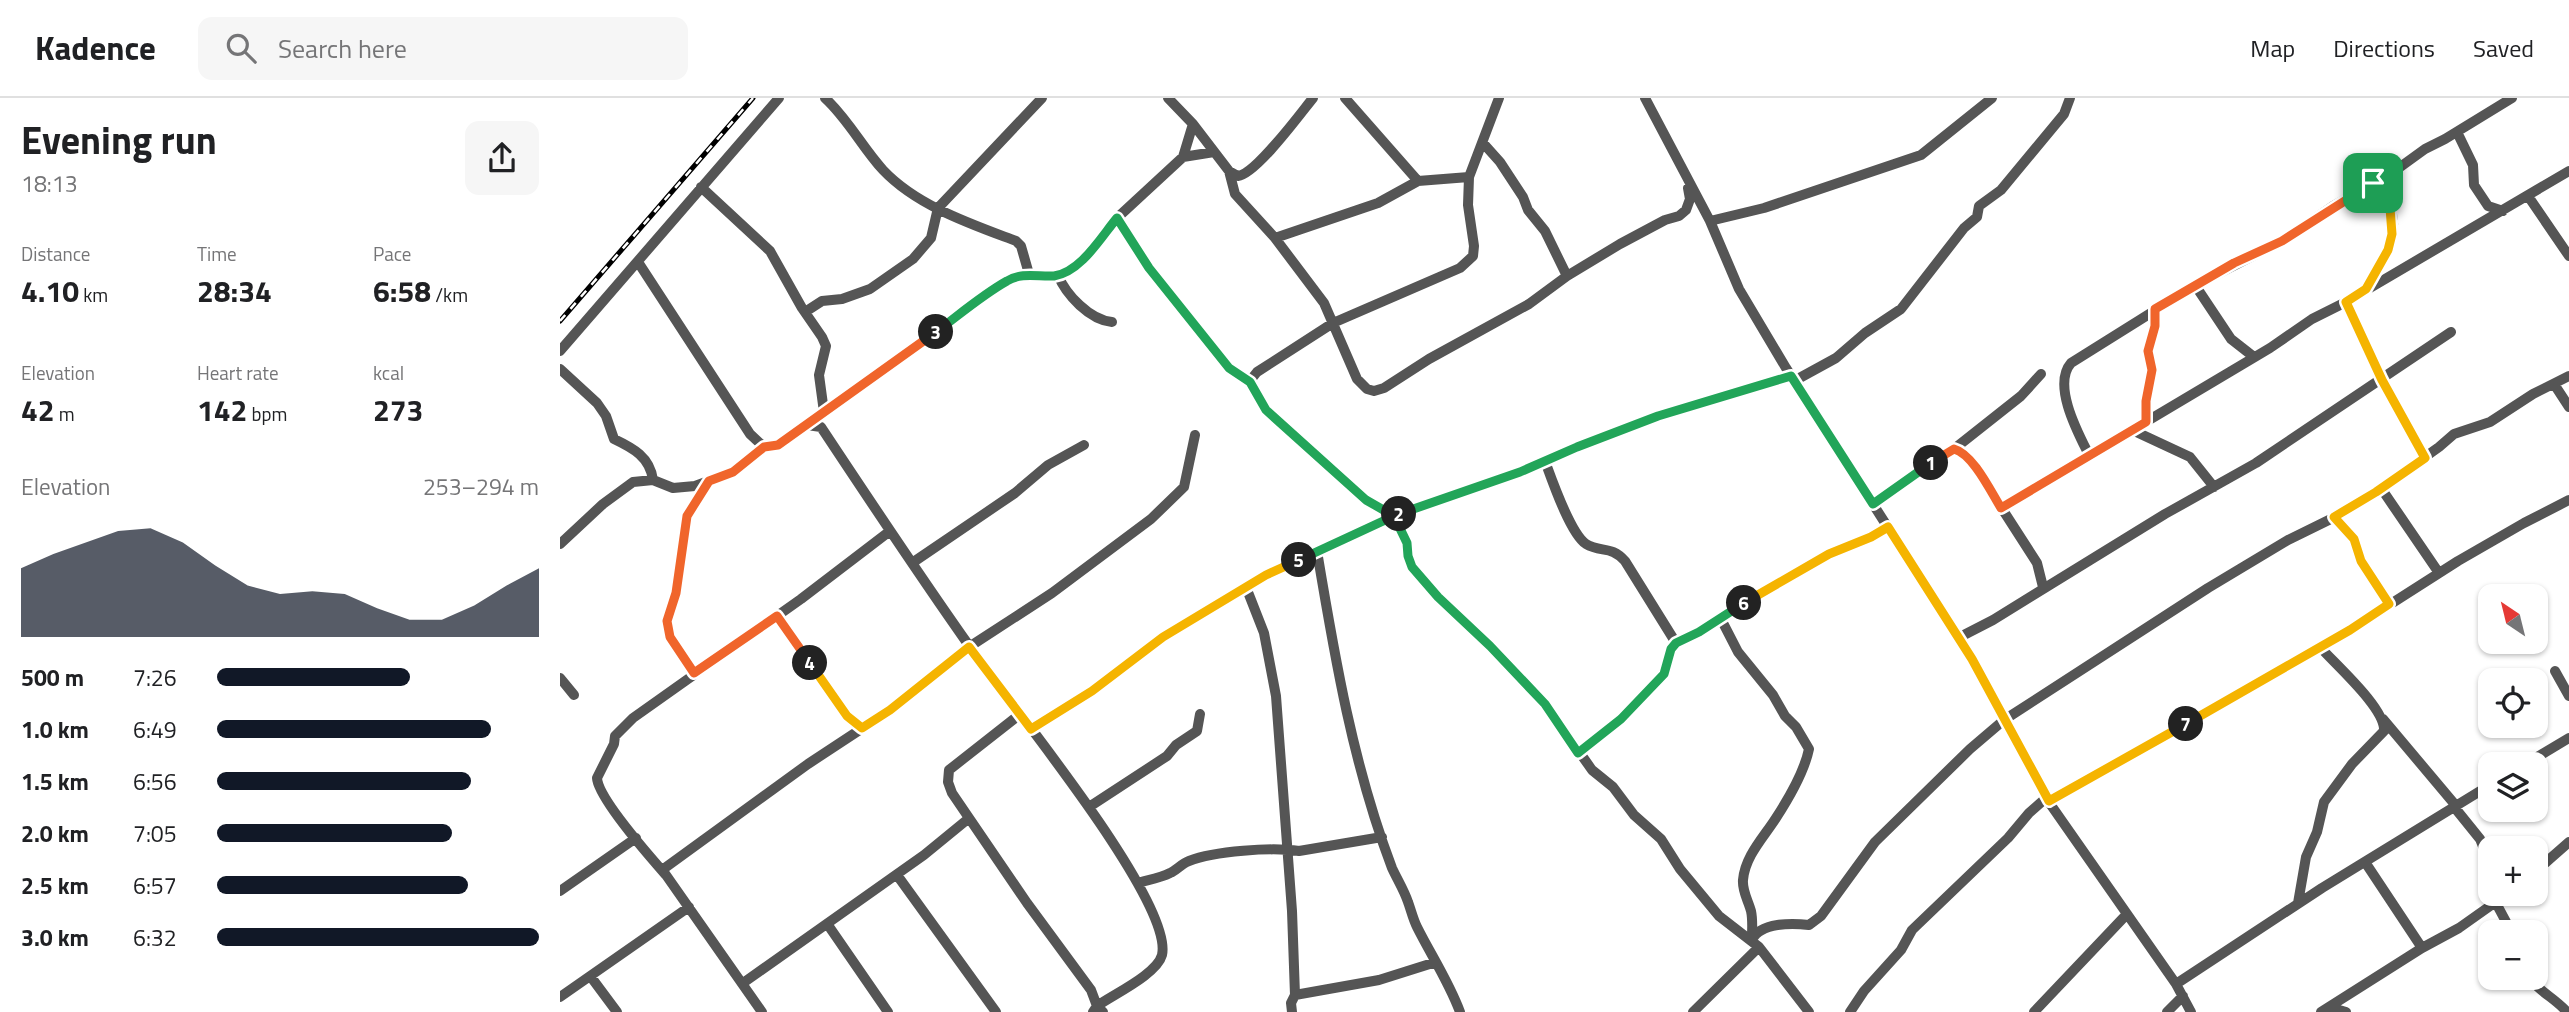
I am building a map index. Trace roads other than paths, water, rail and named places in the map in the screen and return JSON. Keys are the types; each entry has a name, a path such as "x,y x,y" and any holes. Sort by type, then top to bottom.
{"street":[{"path":"560,351 779,98"},
{"path":"825,98 841,113 885,171 915,197 1017,241 1029,274"},
{"path":"804,312 822,301 842,299 870,289 913,259 931,238 938,208 1042,98"},
{"path":"1168,98 1193,124 1229,171 1238,176 1249,172 1313,98"},
{"path":"1345,98 1418,181"},
{"path":"1250,382 1256,372 1333,323 1460,268 1473,256 1468,205 1469,177 1499,98"},
{"path":"1645,98 1710,221 1739,289 1958,638 2047,799 2176,984 2191,1012"},
{"path":"1710,221 1764,208 1921,155 1992,98"},
{"path":"1031,729 1092,691 1163,637 1246,587 1317,551 1394,516 1446,499 1658,416 1793,378 1836,358 1865,333 1901,309 1964,228 1977,216 1979,206 2001,190 2064,114 2070,98"},
{"path":"2089,455 2068,408 2065,370 2080,357 2195,285 2282,241 2425,149 2512,98"},
{"path":"1183,158 1193,124"},
{"path":"2458,132 2473,165 2474,185 2488,205 2503,211"},
{"path":"1483,143 1500,162 1523,197 1528,210 1545,231 1567,276"},
{"path":"560,544 603,504 633,482 653,480 673,488 695,486 733,472 764,447 778,445 807,425 1009,279 1029,274 1066,273 1079,263 1117,218 1183,158 1214,152"},
{"path":"1229,171 1235,194 1275,238 1324,303 1357,379 1367,389 1374,391 1384,388 1429,359 1529,304 1567,276 1638,234 1686,210 1690,199 1688,181"},
{"path":"2001,508 2254,357 2312,319 2346,302 2569,171"},
{"path":"1275,238 1378,203 1418,181 1469,177"},
{"path":"2366,289 2388,250 2392,234 2390,208 2373,183"},
{"path":"701,187 769,251 826,346 819,375 824,412"},
{"path":"2528,196 2569,256"},
{"path":"1117,218 1149,268 1229,368 1250,382 1266,410 1283,426 1366,500 1394,516 1407,543 1412,567 1438,597 1490,646 1545,704 1592,770 1613,787 1634,815 1661,839 1680,869 1719,916 1756,944 1809,1012"},
{"path":"638,262 750,434 764,447"},
{"path":"1058,275 1063,287 1088,311 1101,321 1112,322"},
{"path":"2195,285 2231,339 2254,357"},
{"path":"2346,302 2382,380 2425,458"},
{"path":"2146,422 2146,401 2152,370 2148,351 2155,326 2155,309"},
{"path":"1958,638 1993,620 2043,587 2089,563 2256,463 2451,332"},
{"path":"560,369 597,403 606,416 614,439 638,453 651,467 653,480"},
{"path":"1873,504 1954,449 2021,396 2040,374"},
{"path":"1756,944 1754,935 1767,928 1794,923 1812,924 1821,916 1875,842 1970,749 2004,720 2208,588 2381,488 2454,434 2490,422 2533,394 2569,376"},
{"path":"2554,384 2569,407"},
{"path":"807,425 821,427 969,647 1089,807 1138,883 1161,934 1163,953 1157,967 1098,1010 1091,990 968,819 948,782 949,770 1019,715"},
{"path":"2132,430 2190,457 2214,487"},
{"path":"662,870 808,764 890,710 969,647 1052,593 1151,519 1176,497 1187,480 1195,435"},
{"path":"912,563 1015,493 1048,465 1084,445"},
{"path":"1954,449 1961,451 1972,462 2037,563 2043,587"},
{"path":"1545,461 1558,497 1581,540 1590,546 1616,551 1676,643"},
{"path":"694,673 670,637 667,621 676,593 687,516 709,481"},
{"path":"2381,488 2439,573"},
{"path":"1850,1012 1919,923 2008,838 2029,813 2047,799 2320,647 2439,573 2569,500"},
{"path":"2334,517 2354,539 2361,561 2389,604"},
{"path":"1578,753 1621,719 1664,674 1671,649 1676,643 1829,554 1888,527"},
{"path":"762,1012 689,907 602,791 597,778 619,730 890,531"},
{"path":"1317,551 1352,744 1382,837 1416,926 1451,988 1460,1012"},
{"path":"1246,587 1264,633 1276,696 1292,911 1292,1012"},
{"path":"777,616 847,716 862,728"},
{"path":"1721,619 1738,652 1773,695 1809,749 1807,761 1745,867 1742,881 1751,910 1756,944"},
{"path":"2320,647 2432,775 2478,836"},
{"path":"2555,671 2569,696"},
{"path":"560,678 574,695"},
{"path":"1089,807 1167,756 1176,745 1197,731 1200,714"},
{"path":"2298,904 2306,856 2317,832 2324,802 2352,764 2384,731 2383,719"},
{"path":"2546,752 2569,738"},
{"path":"2176,984 2298,904 2478,793"},
{"path":"743,983 897,875 968,819"},
{"path":"1138,883 1171,873 1185,862 1199,858 1286,849 1299,851 1382,837"},
{"path":"560,891 636,838"},
{"path":"2548,860 2569,842"},
{"path":"2365,862 2422,948"},
{"path":"897,875 996,1012"},
{"path":"2325,1010 2492,906"},
{"path":"560,997 689,907"},
{"path":"2034,1012 2127,914"},
{"path":"828,925 888,1012"},
{"path":"1693,1012 1756,944"},
{"path":"1294,995 1379,980 1436,962"},
{"path":"591,977 617,1012"},
{"path":"2540,990 2559,1002 2567,1012"},
{"path":"2167,1012 2182,996"},
{"path":"2325,1010 2346,1012"}],"railway":[{"path":"560,321 753,98"}]}
